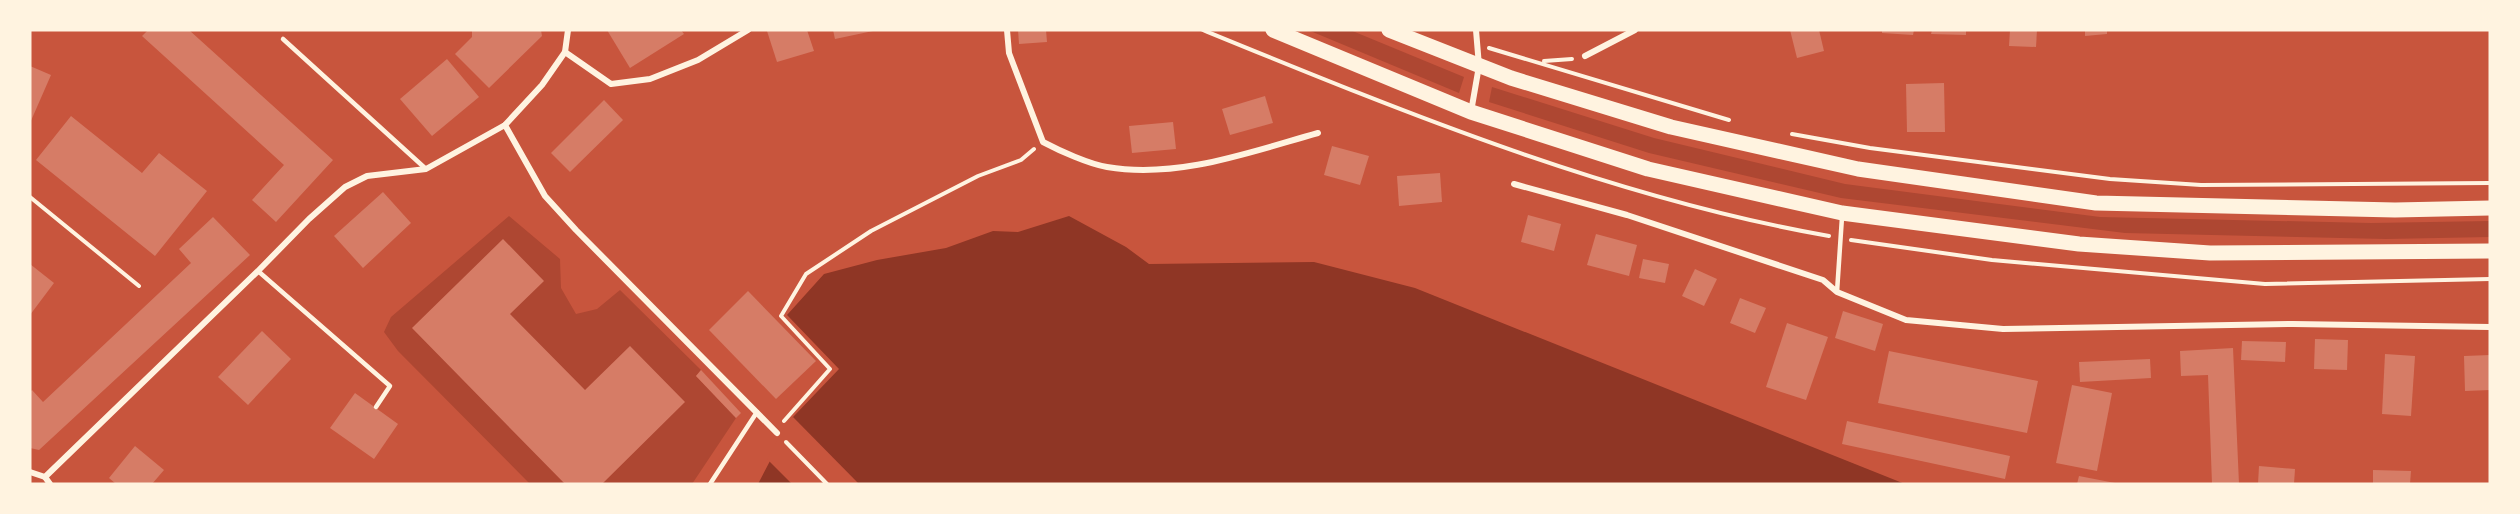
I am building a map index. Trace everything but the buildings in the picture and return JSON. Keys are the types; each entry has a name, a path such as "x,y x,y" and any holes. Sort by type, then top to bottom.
{"main road":[{"path":"1273,30 1471,112 1648,169 1842,213 2079,244 2210,253 2490,251"},
{"path":"1389,30 1479,66 1671,127 1858,170 2096,203 2395,210 2490,208"}],"street":[{"path":"45,477 309,219 345,187 367,176 426,169 505,125 542,85 565,52 568,30"},
{"path":"565,52 611,84 650,79 698,60 747,30"},
{"path":"1007,30 1009,53 1043,142 1106,167 1164,170 1238,156 1318,133"},
{"path":"1471,112 1479,66 1476,30"},
{"path":"1585,56 1635,30"},
{"path":"505,125 545,196 777,433"},
{"path":"1514,184 1627,215 1823,280 1837,292 1905,320 2003,329 2292,324 2490,327"},
{"path":"30,472 45,477 50,484"}],"lane":[{"path":"283,39 426,169"},
{"path":"1837,292 1842,213"},
{"path":"258,271 390,386 376,407"},
{"path":"710,484 757,412"}],"path":[{"path":"1203,30 1426,120 1513,150"},
{"path":"1477,44 1740,123"},
{"path":"1540,62 1570,60 1585,56"},
{"path":"1784,132 1870,148 2110,179 2201,185 2490,183"},
{"path":"827,484 777,433 787,416 830,369 781,316 807,274 871,231 978,176 1021,160 1043,142"},
{"path":"30,197 139,286"}],"shaded area":[{"path":"1308,30 1350,30 1464,77 1459,93"},
{"path":"1492,87 1654,138 1845,184 2100,217 2371,223 2490,221 2490,237 2386,239 2125,233 1841,198 1649,153 1489,102"},
{"path":"509,216 560,259 561,288 576,314 597,309 620,290 701,370 696,376 736,418 692,484 530,484 398,351 384,332 391,317"},
{"path":"1069,216 1126,247 1149,264 1314,262 1415,288 1905,484 758,484 793,417 839,369 787,315 824,274 877,260 946,248 993,231 1018,232"}],"pier":[{"path":"793,417 859,484 792,484 767,459 786,424"}]}
